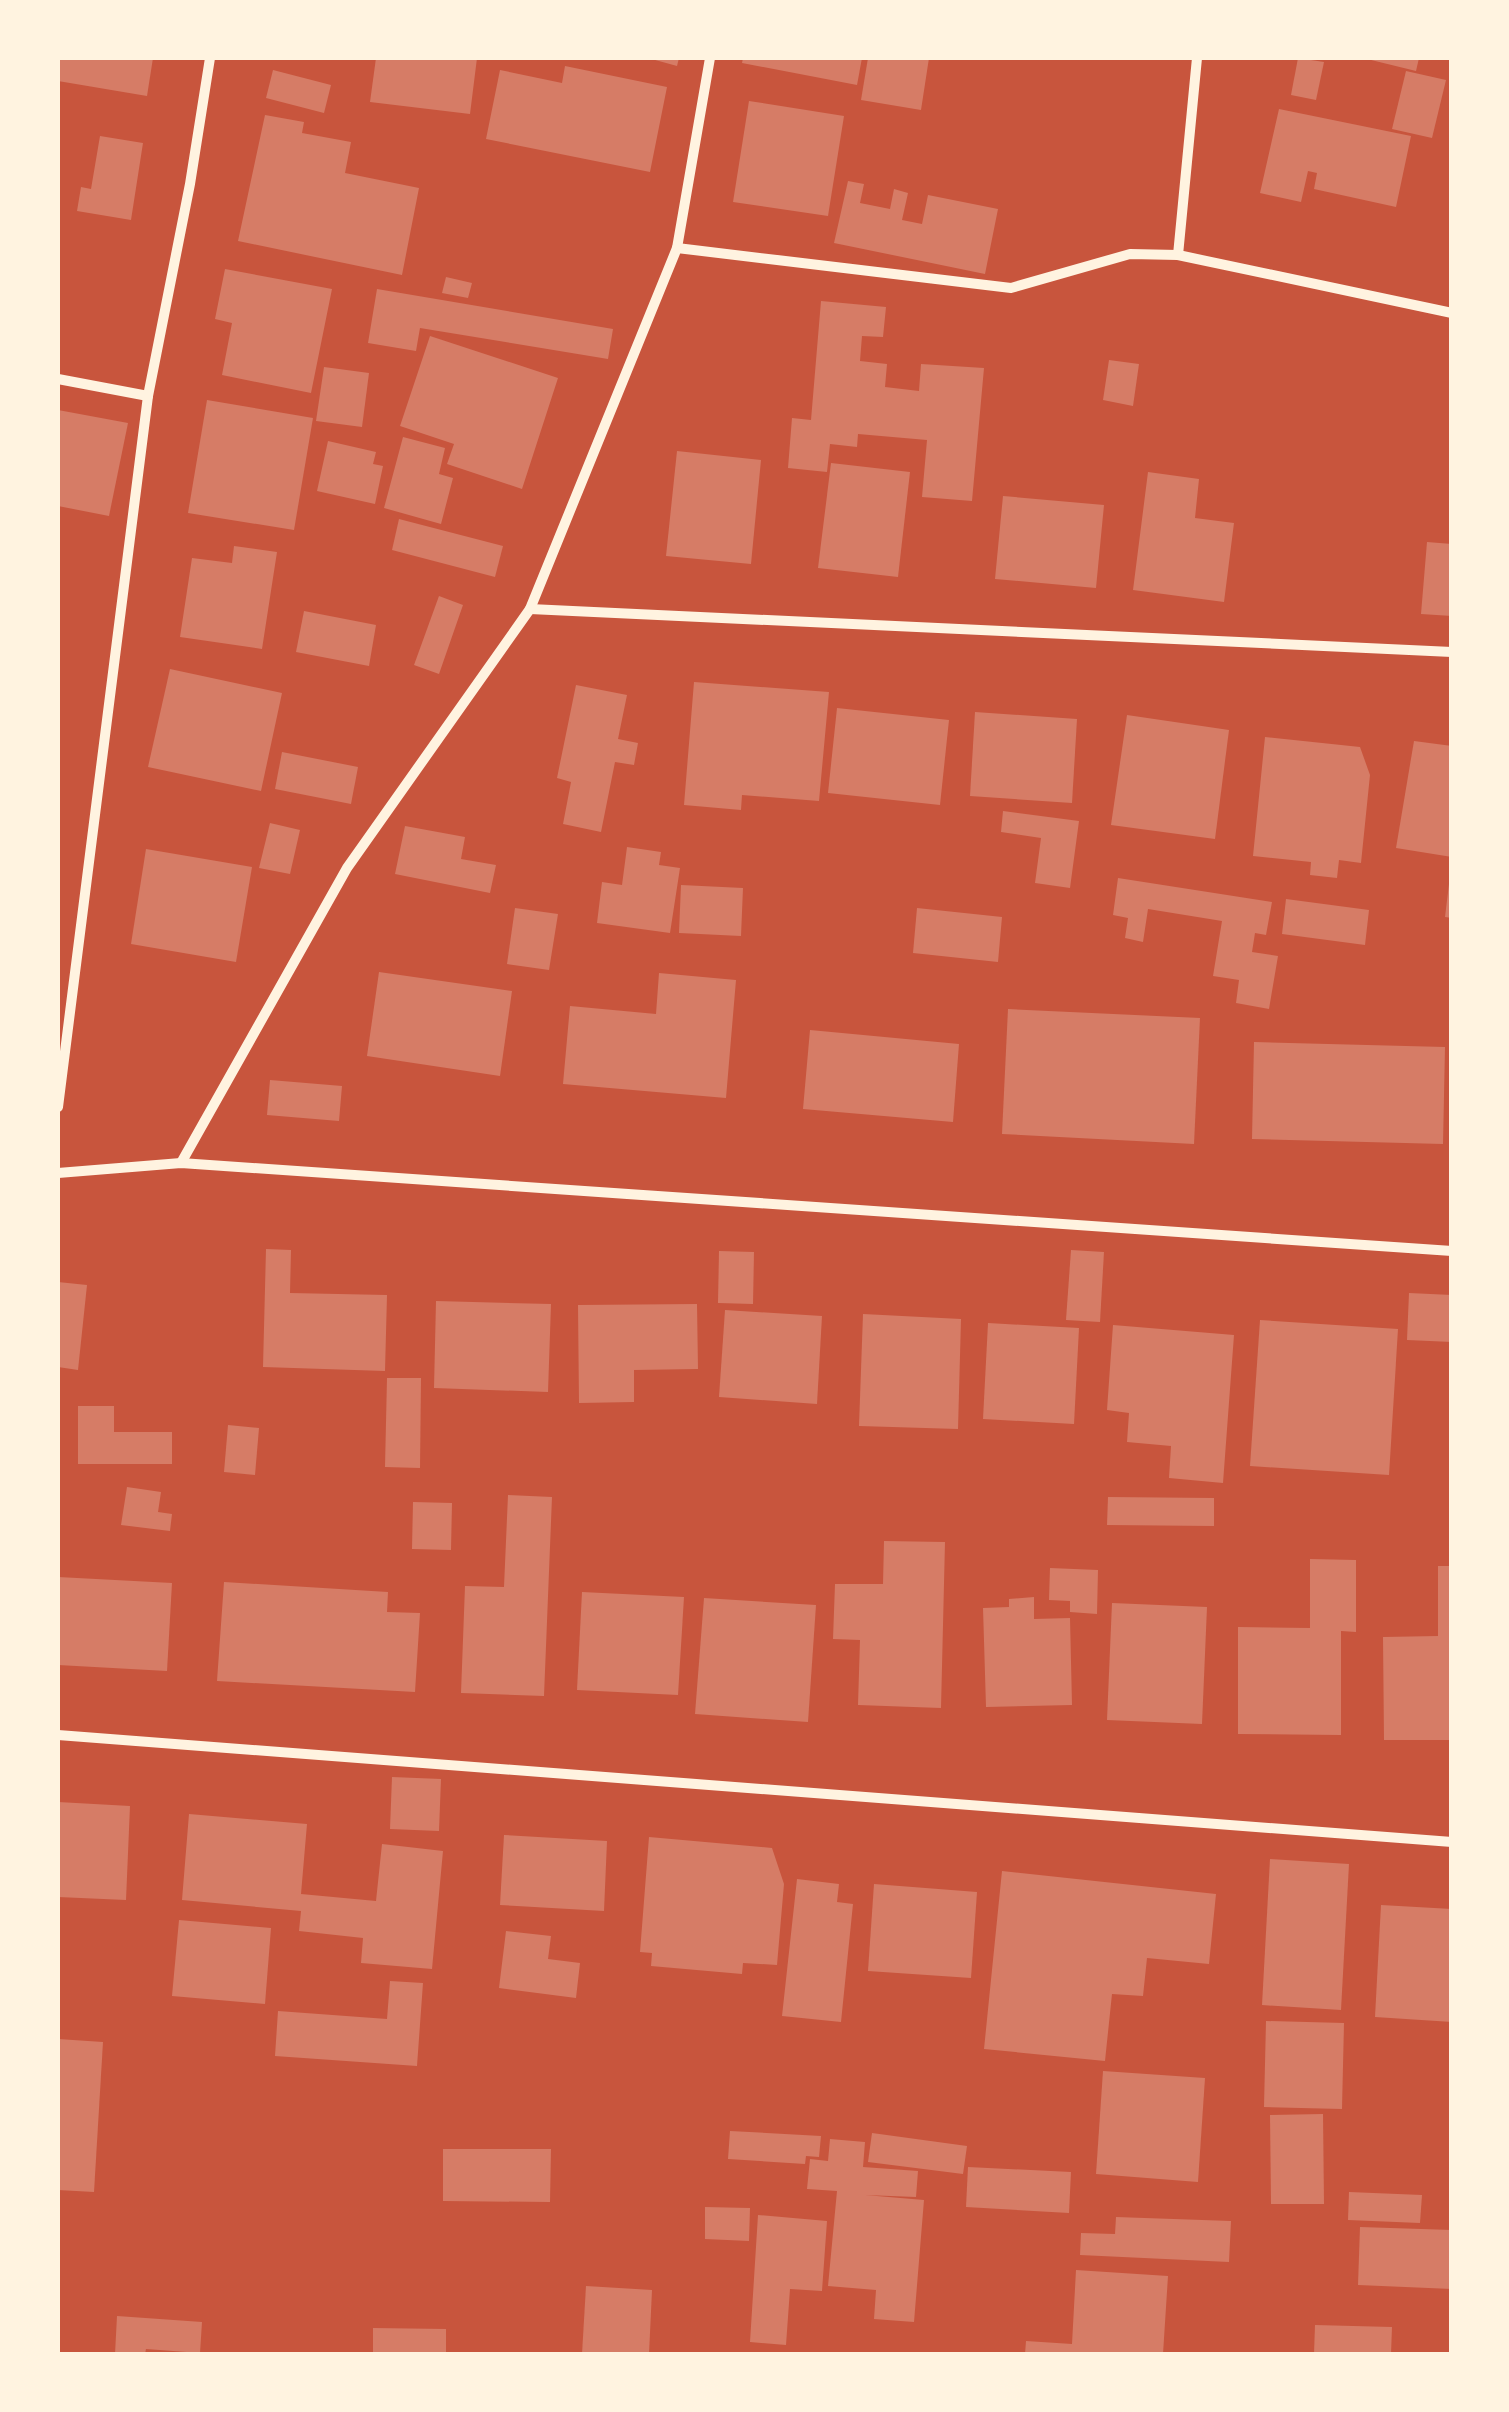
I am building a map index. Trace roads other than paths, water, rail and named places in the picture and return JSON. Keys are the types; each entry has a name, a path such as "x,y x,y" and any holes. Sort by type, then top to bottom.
{"street":[{"path":"58,1107 148,396 190,184 210,58"},
{"path":"180,1163 347,868 530,610 677,248 710,58"},
{"path":"1178,255 1196,58"},
{"path":"677,248 1011,288 1130,254 1178,255 1452,314"},
{"path":"58,379 148,396"},
{"path":"530,610 1452,652"},
{"path":"58,1173 180,1163 1452,1251"},
{"path":"58,1735 1452,1842"}]}
